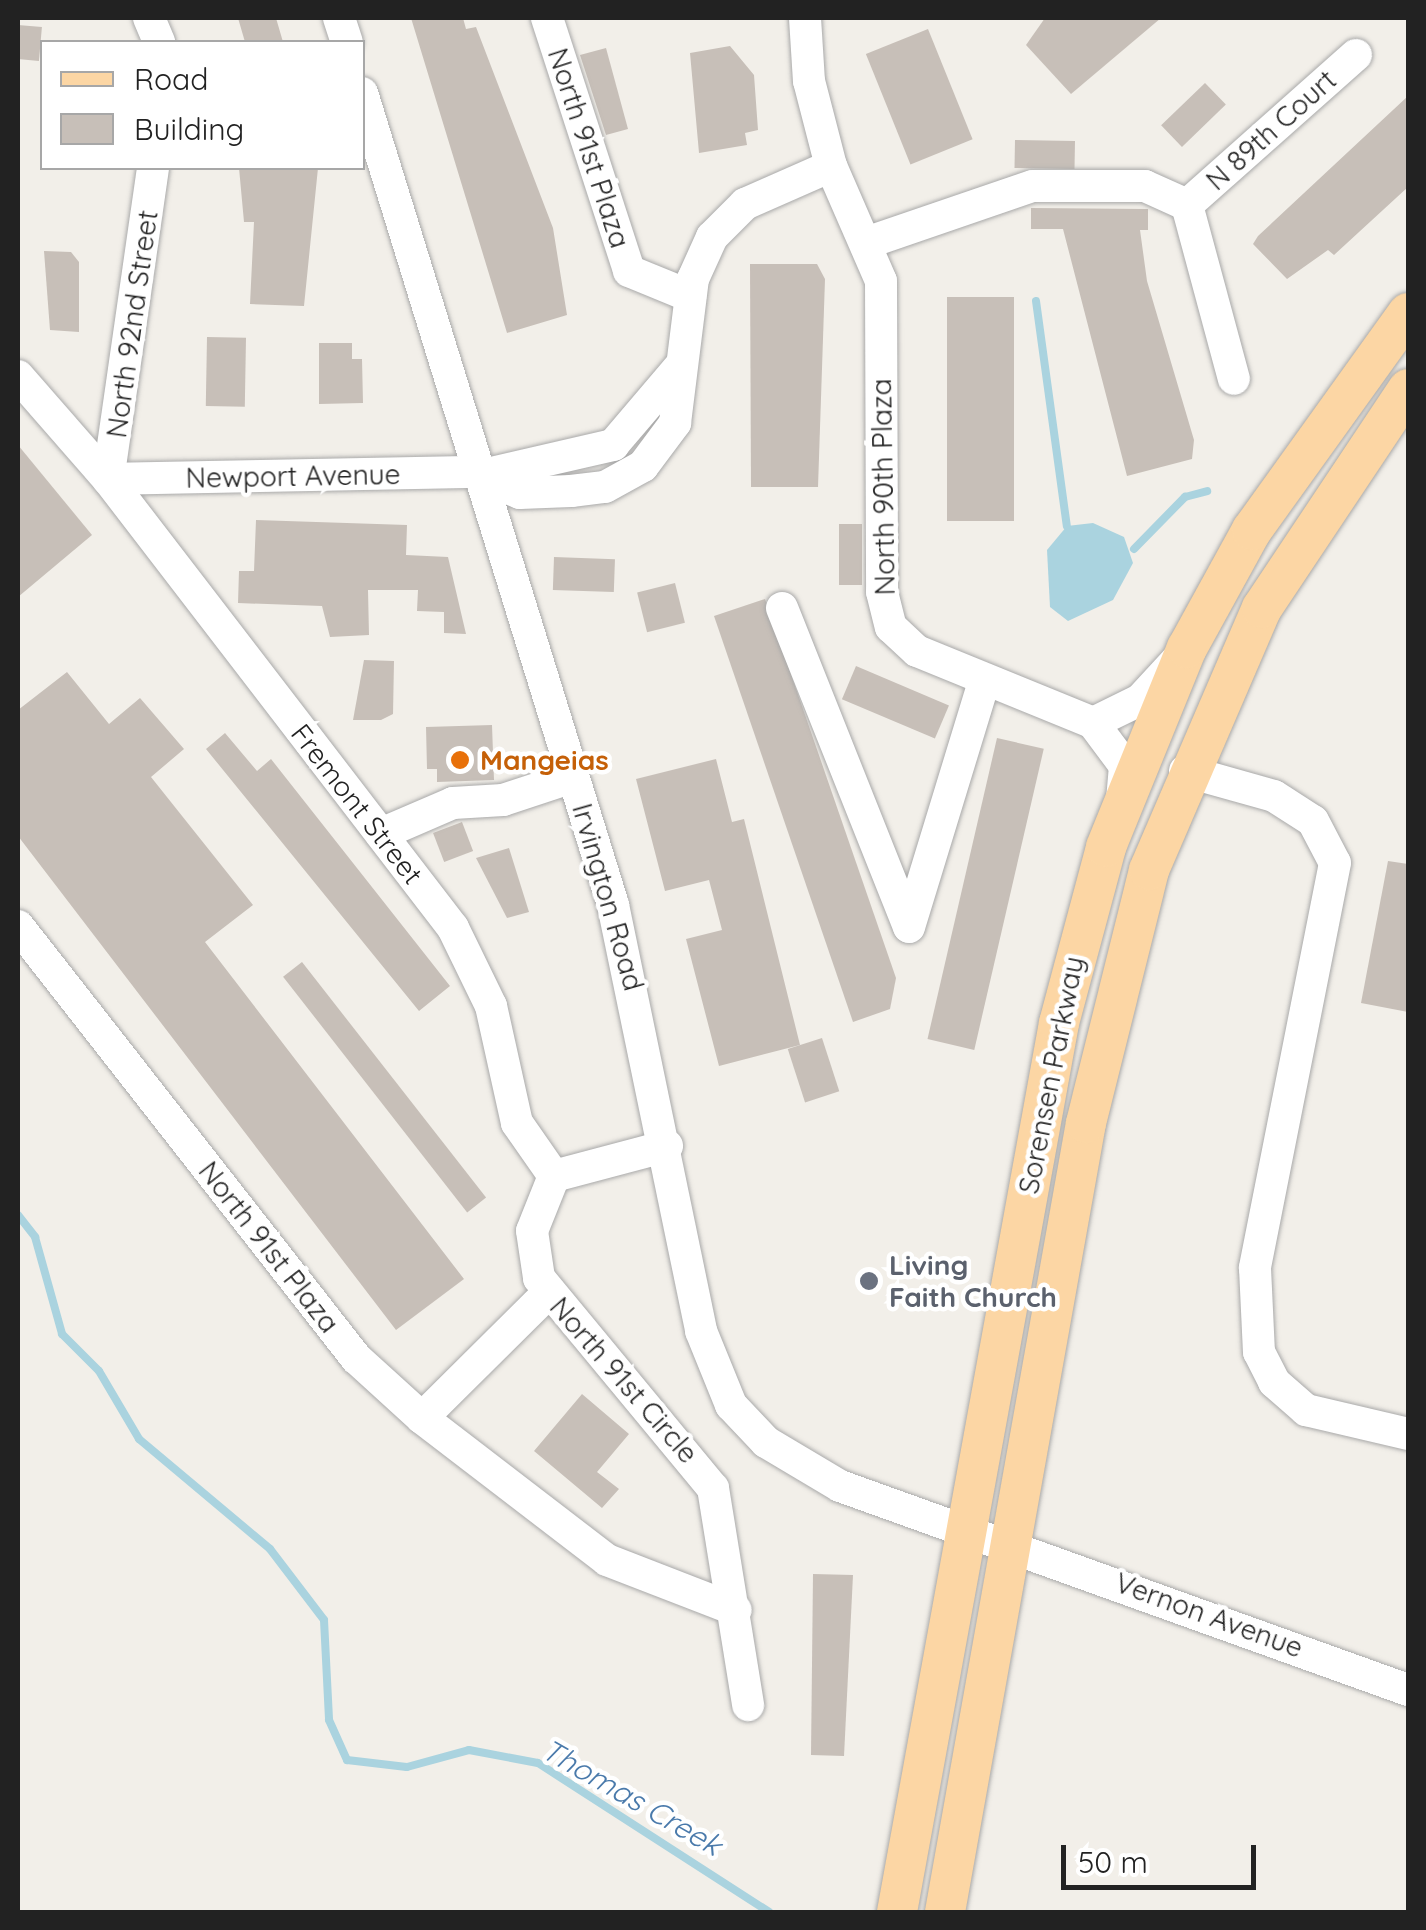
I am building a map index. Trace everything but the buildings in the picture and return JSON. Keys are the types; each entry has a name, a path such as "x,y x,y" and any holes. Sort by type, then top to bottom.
{"main road":[{"name":"Sorensen Parkway","path":"897,1912 1059,1023 1122,805 1188,648 1282,484 1408,313"},
{"name":"Sorensen Parkway","path":"945,1912 1100,1050 1185,771 1288,563 1408,389"}],"street":[{"name":"North 91st Plaza","path":"547,18 629,271 690,296"},
{"path":"690,296 727,219 831,166 809,81 805,18"},
{"name":"N 89th Court","path":"1234,379 1187,205 1356,55"},
{"name":"Irvington Road","path":"365,103 625,950 668,1146 707,1354 742,1419 840,1486 1009,1544"},
{"name":"North 90th Plaza","path":"831,166 869,242 881,281 884,611 904,642 1094,723"},
{"name":"North 92nd Street","path":"108,480 153,170"},
{"path":"869,242 1033,186 1145,186 1187,205"},
{"name":"Newport Avenue","path":"108,480 478,474 613,445 682,364 690,296"},
{"name":"Fremont Street","path":"18,376 108,480 470,954 517,1123 554,1176"},
{"path":"782,608 909,927 985,679"},
{"path":"1122,805 1125,766 1094,723 1140,700 1188,648"},
{"path":"1185,771 1274,796 1313,820 1335,863 1255,1268 1259,1352 1274,1382 1306,1410 1408,1434"},
{"path":"381,834 453,803 503,800 573,776"},
{"name":"North 91st Plaza","path":"18,926 356,1358 422,1418 607,1560 736,1610"},
{"path":"554,1176 668,1146"},
{"name":"North 91st Circle","path":"554,1176 532,1230 548,1293 714,1488 748,1705"},
{"path":"422,1418 548,1293"},
{"name":"Vernon Avenue","path":"1009,1544 1408,1690"}],"water":[{"path":"1093,523 1124,537 1133,563 1113,600 1068,621 1050,607 1047,550 1067,526"}],"waterway":[{"path":"1036,301 1067,526"},
{"path":"1134,549 1185,497 1207,491"},
{"name":"Thomas Creek","path":"18,1215 35,1237 62,1334 99,1371 139,1439 270,1549 324,1620 329,1720 347,1760 407,1767 469,1750 538,1763 769,1912"}],"place":[{"name":"Mangeias","path":"460,760"},
{"name":"Living Faith Church","path":"869,1281"}]}
